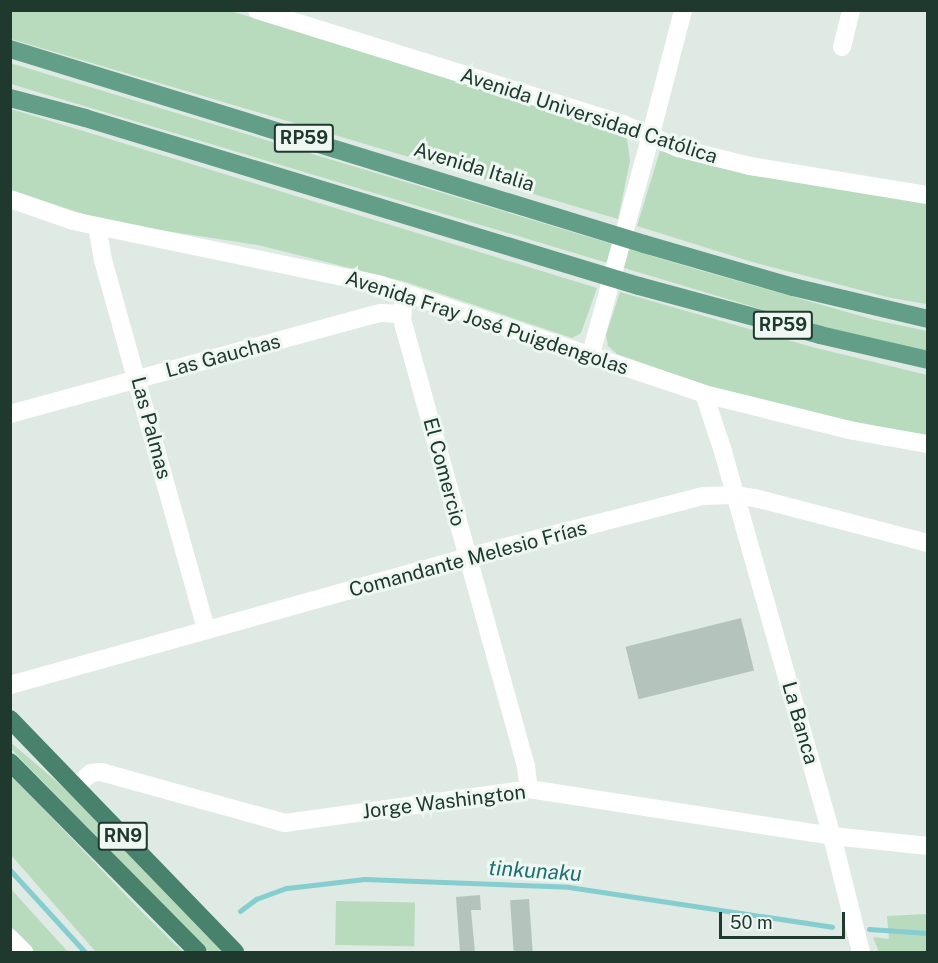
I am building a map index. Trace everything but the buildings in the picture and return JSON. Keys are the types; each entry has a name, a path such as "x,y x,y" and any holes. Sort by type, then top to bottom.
{"highway":[{"name":"RN9","path":"10,719 158,875 235,952"},
{"name":"RN9","path":"10,762 198,952"}],"main road":[{"name":"Avenida Italia","path":"10,49 644,244 793,287 927,319"},
{"name":"RP59","path":"10,98 86,118 390,213 639,286 820,335 927,360"}],"street":[{"name":"Avenida Universidad Católica","path":"257,10 623,124 650,138 750,166 927,195"},
{"path":"591,354 683,10"},
{"path":"842,47 851,10"},
{"name":"Avenida Fray José Puigdengolas","path":"10,199 73,221 353,278 591,354 704,394 854,431 927,444"},
{"name":"Las Palmas","path":"97,226 103,260 206,629"},
{"name":"El Comercio","path":"404,293 402,314 526,766 529,789"},
{"name":"Las Gauchas","path":"10,414 368,316 381,313 402,314"},
{"name":"La Banca","path":"704,394 832,836 858,952"},
{"name":"Comandante Melesio Frías","path":"10,685 206,629 372,586 467,557 703,496 735,495 927,543"},
{"name":"Jorge Washington","path":"76,786 91,773 101,772 285,823 529,789 832,836 926,840"},
{"path":"10,938 24,952"}],"green space":[{"path":"10,11 230,11 609,124 627,139 630,161 618,219 11,39"},
{"path":"10,63 695,269 875,320 927,331 927,351 811,324 11,84"},
{"path":"11,109 597,288 581,333 572,338 406,282 258,245 108,222 11,190"},
{"path":"660,151 772,177 927,202 927,304 891,298 749,261 637,226"},
{"path":"620,292 812,347 927,375 927,436 754,402 617,354 608,346 606,335"},
{"path":"10,742 62,786 224,952 209,952 11,749"},
{"path":"10,774 183,952 96,952 11,855"},
{"path":"11,889 68,952 35,952 11,926"},
{"path":"336,901 415,902 414,946 335,945"},
{"path":"927,914 927,952 879,952 873,937 889,939 887,916"}],"waterway":[{"path":"10,870 85,952"},
{"name":"tinkunaku","path":"240,911 256,899 287,888 364,879 569,887 832,927"},
{"name":"tinkunaku","path":"869,929 928,933"}]}
